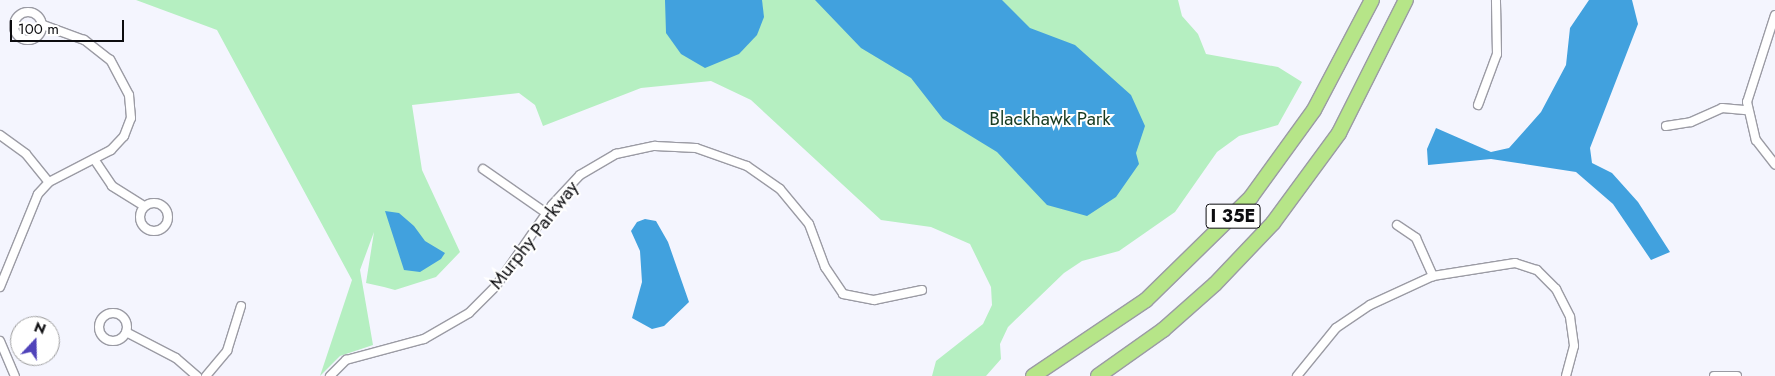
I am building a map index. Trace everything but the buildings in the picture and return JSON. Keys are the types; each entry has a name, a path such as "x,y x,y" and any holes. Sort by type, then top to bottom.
{"highway":[{"name":"I 35E","path":"1033,376 1146,300 1251,197 1314,110 1372,0"},
{"name":"I 35E","path":"1098,376 1163,330 1215,284 1273,223 1339,133 1406,0"}],"street":[{"path":"1478,105 1497,54 1496,0"},
{"path":"1775,15 1750,86 1747,110 1756,140 1775,164"},
{"path":"0,287 34,201 50,182 94,159 124,136 131,118 129,95 120,73 98,49 43,25"},
{"path":"1666,126 1691,122 1722,108 1747,110"},
{"path":"0,135 26,154 50,182"},
{"name":"Murphy Parkway","path":"330,376 346,360 424,339 469,313 496,286 546,213 580,175 616,154 655,146 696,148 746,166 780,189 809,224 825,267 843,294 874,300 922,290"},
{"path":"94,159 112,186 144,206"},
{"path":"483,169 546,213"},
{"path":"1397,225 1416,238 1433,276"},
{"path":"0,260 9,264"},
{"path":"1297,376 1336,328 1370,305 1433,276 1515,263 1537,270 1556,288 1570,316 1574,346 1566,376"},
{"path":"206,376 230,345 241,306"},
{"path":"126,332 176,358 197,376"},
{"path":"0,341 15,376"},
{"path":"1714,376 1737,376"}],"green space":[{"name":"Blackhawk Park","path":"136,0 1178,0 1182,16 1198,34 1206,54 1278,67 1302,82 1278,125 1239,136 1217,152 1175,212 1119,251 1082,261 1064,273 1008,327 1000,344 1001,359 986,376 932,376 936,361 983,324 992,305 991,287 970,244 931,227 881,220 751,100 711,81 641,88 543,126 535,105 519,93 412,105 422,170 460,252 436,277 395,290 366,283 374,232 360,270 373,345 340,356 320,376 352,280 217,30"}],"water":[{"path":"665,0 762,0 764,17 757,35 739,54 705,68 681,54 666,33"},
{"path":"815,0 1002,0 1030,28 1075,45 1131,95 1145,126 1136,153 1139,164 1116,197 1087,216 1047,205 997,152 943,119 911,78 861,48"},
{"path":"1589,0 1632,0 1638,24 1590,148 1592,163 1612,173 1638,202 1670,252 1651,260 1613,204 1576,172 1491,159 1428,165 1427,149 1436,128 1491,152 1509,148 1541,112 1566,65 1570,28"},
{"path":"385,211 399,213 414,226 425,241 445,253 441,259 420,272 404,270"},
{"path":"645,219 656,221 668,242 689,302 664,326 652,329 632,318 642,282 640,251 631,231 637,222"}]}
